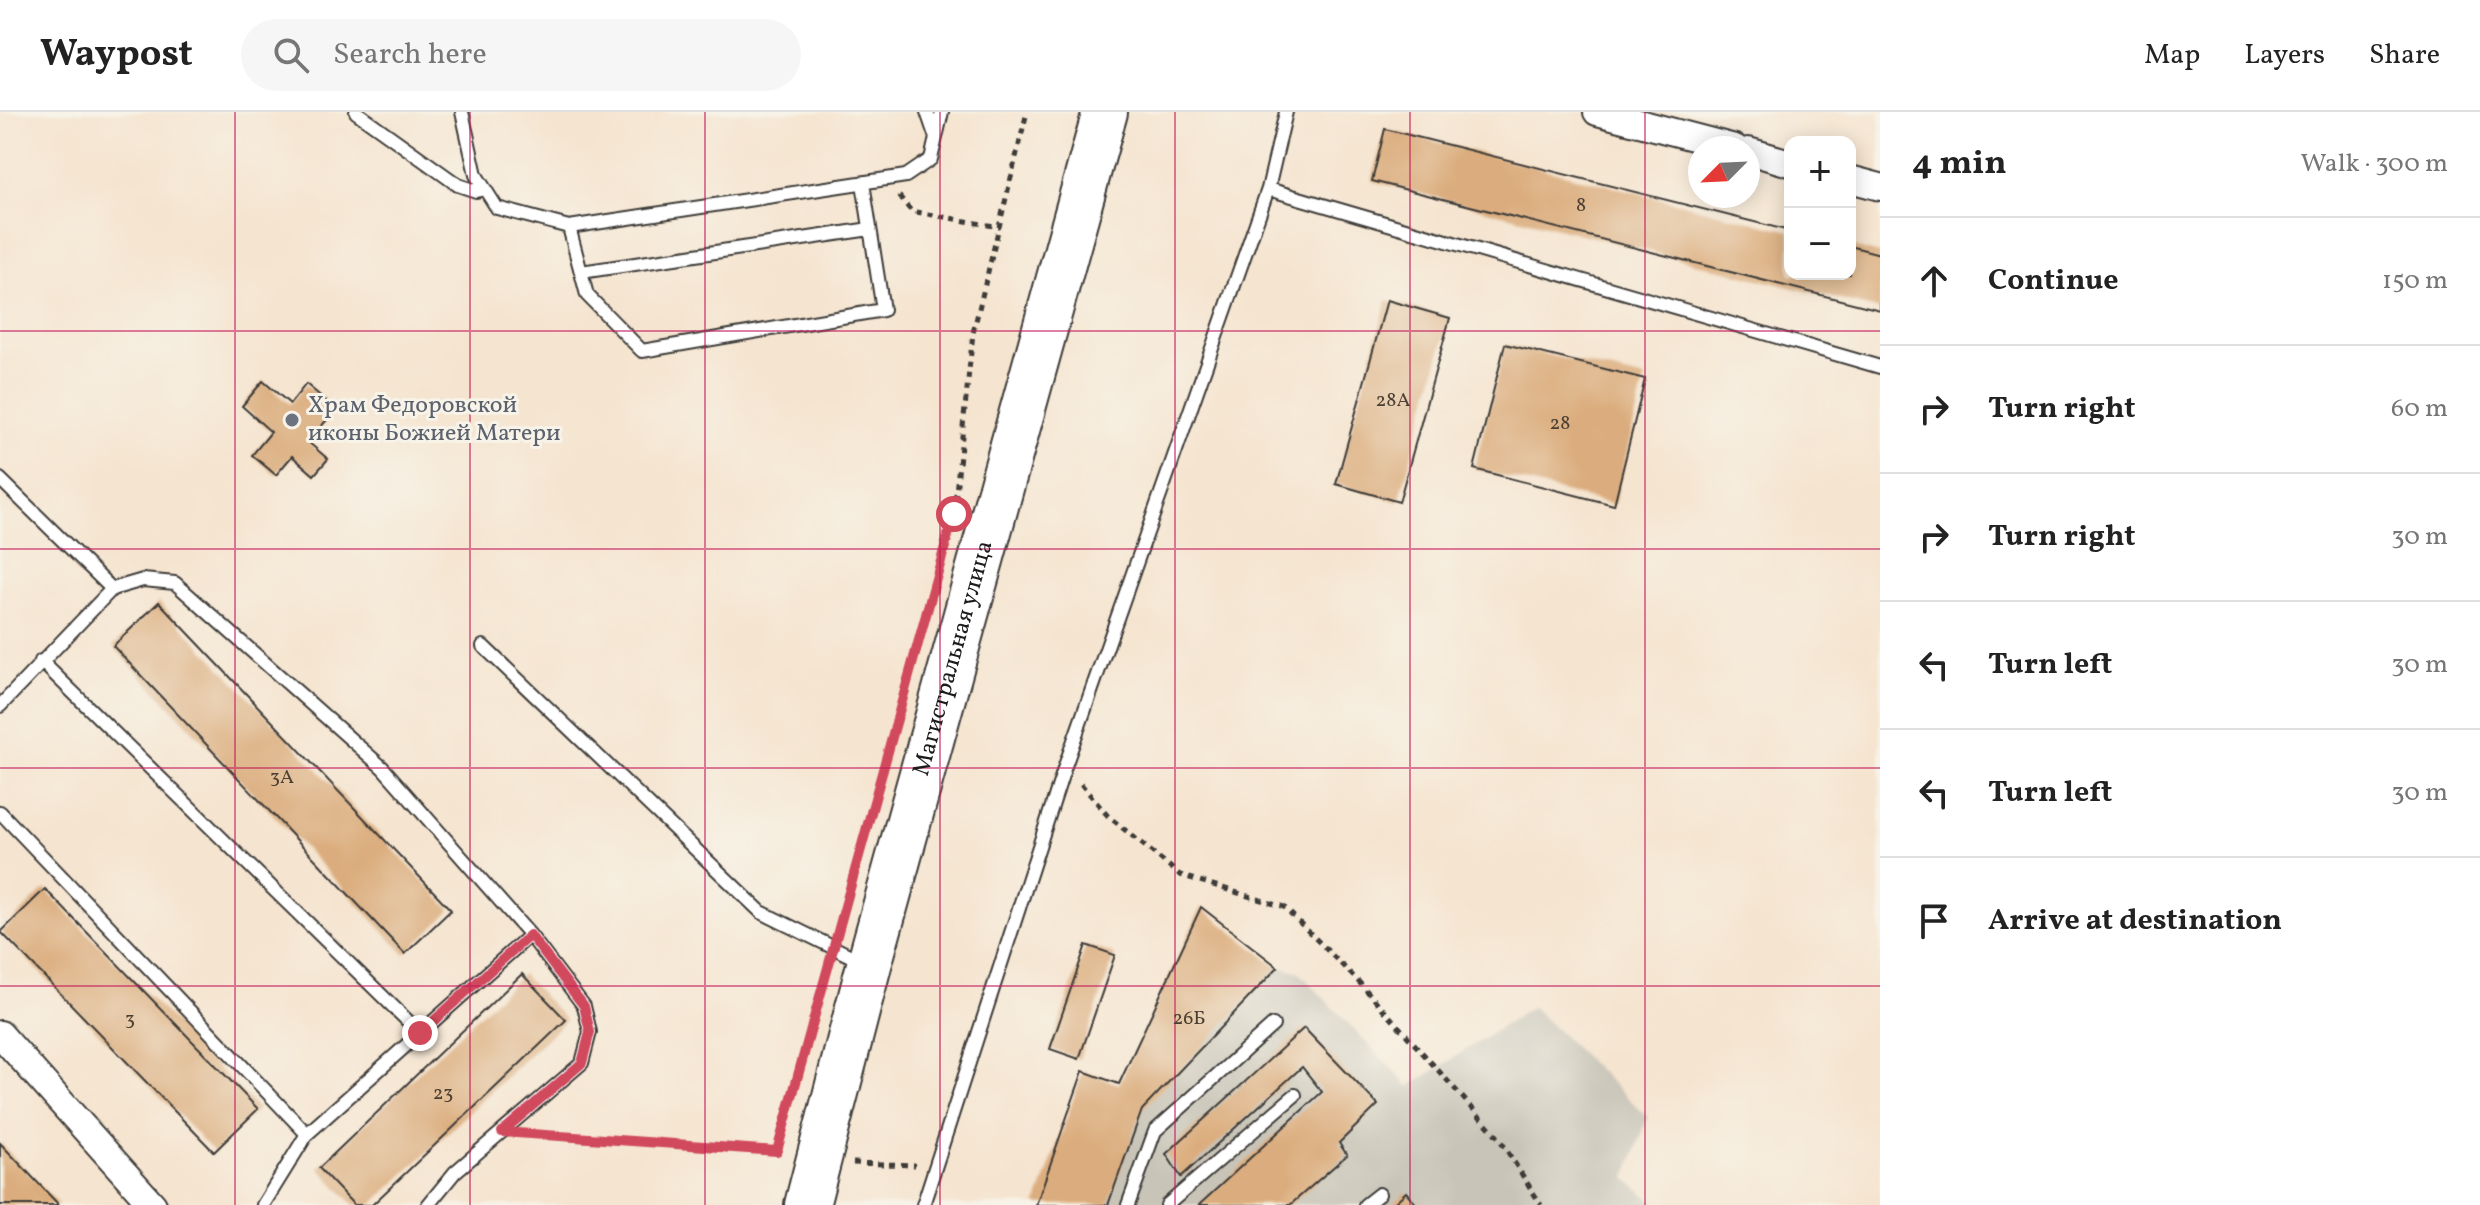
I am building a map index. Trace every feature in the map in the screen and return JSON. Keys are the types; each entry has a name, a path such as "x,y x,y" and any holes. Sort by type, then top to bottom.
{"highway":[{"name":"Магистральная улица","path":"807,1205 797,1157 869,965 1105,112"}],"street":[{"path":"1597,112 1689,136"},
{"path":"1760,154 1784,161"},
{"path":"1856,181 1880,187"},
{"path":"0,1034 153,1205"}],"lane":[{"path":"356,112 458,185 476,191 485,189"},
{"path":"462,112 476,175 497,208 569,227 906,176 931,159 942,112"},
{"path":"927,112 936,138"},
{"path":"923,1205 1065,766 1268,189 1286,112"},
{"path":"569,227 587,295 642,351 883,310 863,183"},
{"path":"1268,189 1880,367"},
{"path":"581,272 870,229"},
{"path":"0,479 112,589"},
{"path":"0,706 112,589 143,580 175,583 383,768 530,935 584,1006 590,1032 582,1063 455,1172 428,1205"},
{"path":"483,646 761,912 869,965"},
{"path":"41,661 420,1033"},
{"path":"0,812 307,1134"},
{"path":"263,1205 307,1134 530,935"},
{"path":"1128,1205 1155,1131 1273,1025"},
{"path":"1167,1205 1295,1095"},
{"path":"1365,1205 1379,1194"}],"path":[{"path":"954,514 973,333 1027,112"},
{"path":"886,179 911,211 999,227"},
{"path":"1065,766 1108,816 1180,875 1284,907 1357,980 1499,1138 1541,1205"},
{"path":"797,1157 814,1020"},
{"path":"502,1132 936,1166"}],"shaded area":[{"path":"1278,967 1298,971 1409,1087 1532,1007 1648,1117 1626,1178 1657,1205 1108,1205 1142,1110"}],"building":[{"path":"1385,129 1688,205 1688,208 1784,229 1784,280 1856,280 1856,248 1880,254 1880,310 1372,181"},
{"path":"1387,300 1450,318 1399,502 1336,484"},
{"path":"1505,344 1645,379 1614,505 1474,469"},
{"name":"Храм Федоровской иконы Божией Матери","path":"263,381 290,404 306,384 336,409 308,442 328,459 314,475 292,456 276,475 252,455 271,432 242,406"},
{"path":"159,602 451,910 405,954 113,646"},
{"path":"45,889 258,1109 214,1152 1,932"},
{"path":"1201,907 1278,967 1142,1110 1108,1205 1036,1205 1083,1071 1119,1084"},
{"path":"1086,945 1115,955 1079,1059 1050,1049"},
{"path":"522,974 566,1020 372,1205 354,1205 319,1168"},
{"path":"1304,1028 1378,1105 1339,1143 1347,1155 1290,1205 1199,1205 1322,1092 1302,1067 1181,1177 1166,1154"},
{"path":"0,1143 59,1205 0,1205"},
{"path":"1406,1192 1417,1205 1392,1205"}],"place":[{"name":"Храм Федоровской иконы Божией Матери","path":"292,420"}],"route":[{"path":"420,1033 530,935 584,1006 590,1032 582,1063 502,1132 777,1151 954,514"}]}
